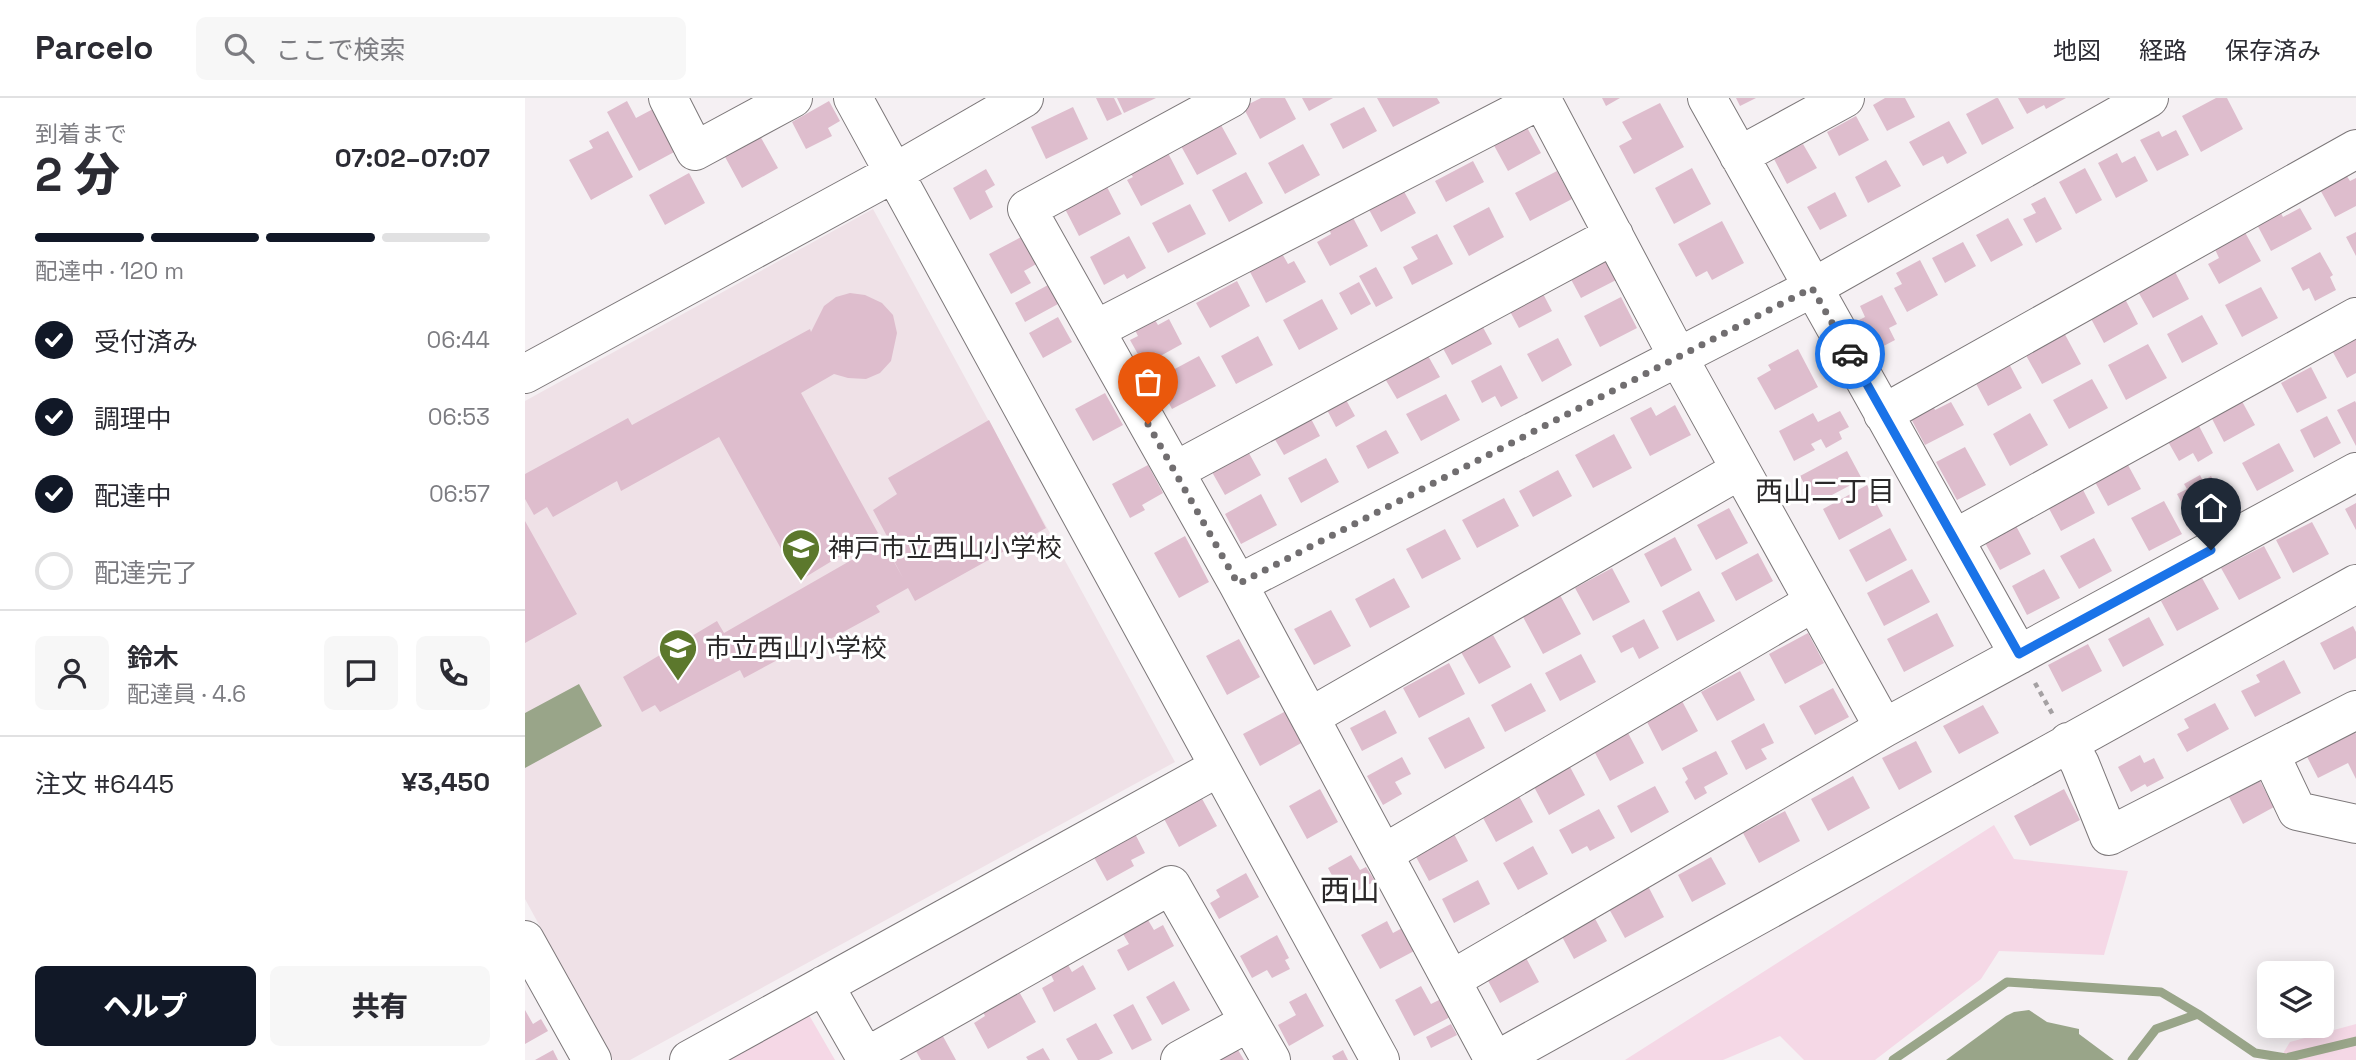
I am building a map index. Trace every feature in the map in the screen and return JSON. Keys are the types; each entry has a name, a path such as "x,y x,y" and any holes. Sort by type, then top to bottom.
{"street":[{"path":"668,98 695,151 793,98"},
{"path":"853,98 1380,1060"},
{"path":"525,373 894,173 1024,98"},
{"path":"1231,98 1027,209 1238,584 1495,1060 2356,584"},
{"path":"1707,98 2019,654"},
{"path":"1739,156 1845,98"},
{"path":"1238,584 1812,288 2150,98"},
{"path":"1095,330 1541,99 1678,357 1884,728"},
{"path":"1883,414 2356,149"},
{"path":"1175,471 1613,235"},
{"path":"1954,539 2356,317"},
{"path":"1310,718 1740,470"},
{"path":"1451,981 1884,728 2356,472"},
{"path":"1383,854 1814,602"},
{"path":"2068,742 2109,836 2356,710"},
{"path":"2270,754 2297,811 2356,824"},
{"path":"689,1060 1219,767"},
{"path":"824,985 867,1058 1171,886 1271,1060"},
{"path":"525,940 592,1060"},
{"path":"1180,1060 1249,1021"}],"path":[{"path":"2019,654 2068,742"}],"shaded area":[{"name":"神戸市立西山小学校","path":"873,209 1175,762 630,1060 613,1060 525,899 525,401"},
{"path":"579,684 602,726 525,768 525,713"},
{"path":"1994,825 2014,859 2128,871 2104,955 1999,951 1981,979 1875,1060 1804,1060 1780,1036 1723,1060 1625,1060"},
{"path":"805,1008 835,1060 711,1060"},
{"path":"2029,1010 2047,1022 2079,1029 2079,1034 2114,1060 1946,1060 2006,1016"},
{"path":"2356,1024 2356,1060 2279,1060 2290,1042 2305,1038 2334,1038 2334,1030"}],"building":[{"path":"1096,98 1114,98 1122,114 1107,121"},
{"path":"1117,98 1156,98 1124,113"},
{"path":"1261,98 1285,98 1296,119 1260,139 1243,107"},
{"path":"1302,98 1333,98 1309,111"},
{"path":"1377,98 1437,98 1440,103 1393,127"},
{"path":"1602,98 1620,98 1606,106"},
{"path":"1736,98 1756,98 1740,106"},
{"path":"1885,98 1905,98 1915,117 1887,131 1873,105"},
{"path":"1996,98 2014,128 1982,145 1966,114"},
{"path":"2018,98 2066,98 2046,109 2044,105 2027,114"},
{"path":"2216,98 2227,98 2243,129 2201,152 2182,116"},
{"path":"627,101 636,118 653,109 676,151 639,171 607,112"},
{"path":"829,101 840,121 828,128 832,136 806,149 792,122"},
{"path":"1660,103 1684,147 1634,174 1619,146 1632,139 1622,122"},
{"path":"1073,107 1088,139 1046,159 1031,127"},
{"path":"1364,107 1377,131 1343,149 1330,124"},
{"path":"1856,116 1869,140 1839,156 1827,132"},
{"path":"1949,121 1967,153 1947,164 1943,156 1923,166 1909,142"},
{"path":"1524,122 1541,153 1508,171 1491,140"},
{"path":"1221,125 1237,154 1197,175 1181,146"},
{"path":"2176,130 2189,155 2157,171 2140,140 2159,131 2162,137"},
{"path":"608,131 633,177 591,200 569,160 593,148 589,141"},
{"path":"760,136 778,168 742,188 724,155"},
{"path":"1303,144 1320,175 1285,194 1268,163"},
{"path":"1803,144 1817,168 1787,184 1774,159"},
{"path":"1168,153 1184,184 1141,206 1127,180 1133,177 1130,173"},
{"path":"2117,153 2122,163 2135,156 2148,181 2116,198 2098,163"},
{"path":"1886,160 1901,186 1868,203 1855,177"},
{"path":"1473,161 1484,182 1446,202 1435,181"},
{"path":"1692,168 1711,204 1674,224 1655,188"},
{"path":"2085,168 2102,200 2076,214 2059,182"},
{"path":"986,169 995,185 985,191 993,207 970,220 953,188"},
{"path":"2343,170 2350,181 2356,178 2356,206 2335,217 2317,184"},
{"path":"1557,171 1572,199 1530,221 1515,193"},
{"path":"1246,172 1263,203 1229,222 1212,190"},
{"path":"689,173 705,203 665,225 649,195"},
{"path":"1401,186 1416,213 1381,232 1366,204"},
{"path":"1107,187 1121,214 1079,236 1065,209"},
{"path":"1835,192 1847,216 1820,230 1807,207"},
{"path":"2045,197 2062,229 2036,243 2023,219 2036,213 2031,204"},
{"path":"1190,204 1206,234 1168,253 1152,223"},
{"path":"1489,207 1504,237 1469,256 1453,226"},
{"path":"2278,207 2283,217 2300,208 2312,229 2271,251 2254,219"},
{"path":"1351,214 1368,246 1330,266 1317,242 1331,234 1328,226"},
{"path":"2008,218 2023,245 1991,262 1976,235"},
{"path":"1722,221 1744,263 1712,280 1707,271 1696,277 1678,244"},
{"path":"2242,227 2261,261 2219,284 2208,264 2219,258 2212,243"},
{"path":"2356,232 2356,256 2346,237"},
{"path":"1437,234 1453,264 1412,285 1403,267 1418,259 1411,247"},
{"path":"1023,236 1038,263 1024,271 1031,283 1011,294 989,254"},
{"path":"1129,236 1146,268 1127,279 1124,274 1104,285 1090,257"},
{"path":"1963,242 1976,266 1945,283 1932,258"},
{"path":"1280,250 1288,264 1294,261 1306,282 1266,303 1248,268"},
{"path":"1603,251 1618,279 1581,298 1566,270"},
{"path":"2320,252 2333,275 2330,277 2336,290 2315,301 2309,288 2303,291 2291,268"},
{"path":"1920,260 1938,295 1907,312 1894,288 1902,284 1896,273"},
{"path":"1376,267 1393,298 1376,307 1359,276"},
{"path":"2173,268 2189,299 2153,318 2136,288"},
{"path":"1237,281 1250,306 1210,328 1196,303"},
{"path":"1359,282 1371,304 1351,315 1339,293"},
{"path":"1048,285 1058,304 1025,322 1015,303"},
{"path":"1539,286 1552,311 1519,328 1506,304"},
{"path":"2261,287 2278,318 2242,337 2225,305"},
{"path":"850,293 865,295 882,303 893,315 897,333 891,361 880,373 866,379 834,374 801,393 878,533 799,581 719,437 621,491 617,481 553,517 547,507 534,515 525,499 525,474 628,418 632,425 810,329 811,332 824,306 836,297"},
{"path":"1882,295 1897,324 1889,328 1895,340 1876,350 1859,320 1865,317 1860,306"},
{"path":"2123,295 2138,324 2104,343 2088,313"},
{"path":"1621,297 1637,328 1600,347 1584,316"},
{"path":"1322,299 1338,329 1299,350 1283,320"},
{"path":"1152,315 1158,325 1169,319 1182,344 1144,365 1130,340 1138,336 1133,326"},
{"path":"2202,315 2218,344 2182,363 2167,334"},
{"path":"1058,317 1072,342 1043,358 1029,333"},
{"path":"1479,320 1492,344 1452,365 1439,341"},
{"path":"2062,329 2081,364 2042,384 2023,350"},
{"path":"2356,331 2356,373 2347,378 2329,345"},
{"path":"1258,336 1273,365 1236,384 1221,356"},
{"path":"1558,338 1572,365 1542,382 1527,354"},
{"path":"2148,344 2167,378 2126,400 2108,365"},
{"path":"1798,349 1818,387 1775,410 1757,378 1771,370 1768,365"},
{"path":"1427,354 1440,377 1397,399 1384,377"},
{"path":"1199,356 1216,386 1172,409 1156,379"},
{"path":"2007,360 2022,388 1988,406 1973,378"},
{"path":"1501,365 1518,398 1501,407 1495,396 1482,403 1471,381"},
{"path":"2311,367 2327,398 2297,413 2281,383"},
{"path":"2092,379 2108,408 2069,429 2053,400"},
{"path":"1105,393 1123,425 1093,441 1075,409"},
{"path":"1446,394 1460,420 1421,441 1406,414"},
{"path":"2238,394 2255,425 2224,442 2208,411"},
{"path":"1345,398 1355,416 1336,427 1326,408"},
{"path":"1931,401 1935,410 1951,402 1964,425 1925,445 1908,413"},
{"path":"2355,401 2356,403 2356,446 2337,410"},
{"path":"1675,405 1691,435 1650,456 1630,418 1651,407 1656,416"},
{"path":"1307,411 1320,436 1284,455 1270,431"},
{"path":"1840,411 1849,427 1839,432 1842,439 1826,448 1821,439 1811,444 1815,450 1794,461 1779,431 1813,413 1818,422"},
{"path":"2030,413 2048,445 2010,466 1993,434"},
{"path":"2327,416 2341,443 2314,458 2300,430"},
{"path":"989,420 1046,528 915,601 908,588 876,606 880,612 812,649 809,643 744,678 740,670 660,712 655,705 642,712 623,677 717,621 724,633 883,542 903,578 884,542 889,540 873,510 897,494 888,478"},
{"path":"2197,422 2213,453 2198,462 2193,453 2179,461 2166,438"},
{"path":"1386,430 1399,453 1368,469 1356,446"},
{"path":"1614,434 1632,468 1593,488 1575,455"},
{"path":"2279,443 2294,471 2257,491 2242,463"},
{"path":"1245,446 1261,475 1225,495 1208,465"},
{"path":"1965,447 1986,485 1957,500 1936,462"},
{"path":"1847,451 1862,479 1815,504 1800,476"},
{"path":"1326,458 1339,482 1301,503 1288,478"},
{"path":"1148,465 1163,493 1142,505 1145,510 1130,518 1112,484"},
{"path":"2128,465 2141,489 2108,506 2095,482"},
{"path":"1558,470 1572,496 1533,517 1519,491"},
{"path":"2200,475 2203,481 2211,476 2230,512 2196,530 2177,494 2187,489 2184,484"},
{"path":"2080,484 2095,513 2061,531 2046,503"},
{"path":"1867,485 1883,516 1839,540 1823,509"},
{"path":"1261,494 1277,525 1241,544 1225,514"},
{"path":"1504,498 1519,526 1477,548 1462,520"},
{"path":"2164,501 2182,534 2149,551 2131,518"},
{"path":"2356,503 2356,530 2345,509"},
{"path":"1729,508 1748,543 1716,560 1697,525"},
{"path":"525,521 577,614 525,643"},
{"path":"2312,522 2329,554 2293,573 2276,540"},
{"path":"2015,524 2031,554 2000,570 1984,541"},
{"path":"1890,528 1907,560 1866,582 1849,550"},
{"path":"1445,529 1461,559 1422,579 1406,549"},
{"path":"1185,536 1209,582 1179,598 1154,553"},
{"path":"1675,537 1692,570 1661,587 1644,554"},
{"path":"2094,538 2112,571 2079,589 2060,556"},
{"path":"2264,546 2281,578 2239,600 2221,568"},
{"path":"1758,553 1773,581 1736,601 1721,573"},
{"path":"1612,568 1630,602 1593,621 1575,588"},
{"path":"1912,569 1930,602 1884,626 1867,593"},
{"path":"2044,569 2060,598 2027,615 2012,586"},
{"path":"1394,578 1410,607 1370,628 1355,599"},
{"path":"2202,578 2219,609 2177,631 2161,601"},
{"path":"1699,591 1715,621 1677,641 1662,611"},
{"path":"1560,595 1581,634 1543,654 1522,615"},
{"path":"1331,610 1351,646 1314,665 1294,629"},
{"path":"1937,613 1954,646 1904,672 1887,639"},
{"path":"2149,617 2164,645 2123,667 2108,639"},
{"path":"1644,619 1659,648 1639,659 1633,647 1621,653 1612,636"},
{"path":"2353,626 2356,632 2356,658 2334,670 2320,643"},
{"path":"1808,633 1824,663 1785,684 1769,654"},
{"path":"1493,635 1511,667 1479,684 1461,652"},
{"path":"1239,639 1260,677 1227,695 1206,656"},
{"path":"2088,644 2102,671 2062,692 2048,665"},
{"path":"1581,654 1596,682 1560,701 1545,673"},
{"path":"2284,660 2301,693 2255,717 2241,691 2260,682 2256,675"},
{"path":"1449,663 1465,694 1419,718 1403,688"},
{"path":"1740,671 1755,700 1717,721 1701,692"},
{"path":"1531,683 1546,711 1505,732 1491,705"},
{"path":"1833,688 1849,717 1815,735 1799,706"},
{"path":"1682,701 1698,731 1662,751 1646,720"},
{"path":"2215,703 2229,729 2187,752 2177,734 2189,728 2184,719"},
{"path":"1983,705 1999,733 1959,754 1943,726"},
{"path":"1385,710 1397,733 1362,751 1350,728"},
{"path":"1286,711 1303,742 1260,766 1243,734"},
{"path":"1469,717 1485,748 1445,769 1428,738"},
{"path":"1764,723 1774,743 1761,749 1767,759 1746,770 1731,741"},
{"path":"2351,725 2356,734 2356,779 2348,763 2318,778 2304,751"},
{"path":"1628,733 1644,763 1610,781 1594,751"},
{"path":"1916,741 1932,772 1899,790 1882,758"},
{"path":"1716,751 1728,774 1704,787 1707,793 1695,800 1685,782 1688,779 1682,768"},
{"path":"2140,755 2144,763 2154,758 2164,778 2131,792 2118,767"},
{"path":"1402,757 1411,774 1395,782 1402,794 1383,805 1367,776"},
{"path":"1569,765 1585,795 1549,815 1533,785"},
{"path":"1853,776 1870,808 1828,831 1811,799"},
{"path":"2260,781 2274,807 2243,824 2229,797"},
{"path":"1655,786 1669,812 1631,833 1617,806"},
{"path":"1320,789 1338,822 1307,839 1289,806"},
{"path":"2064,789 2080,820 2030,846 2014,816"},
{"path":"1200,795 1217,826 1179,847 1162,815"},
{"path":"1519,796 1533,822 1496,842 1482,816"},
{"path":"1599,809 1615,838 1590,851 1587,846 1572,854 1559,830"},
{"path":"1785,811 1800,841 1759,863 1743,833"},
{"path":"1133,830 1145,853 1131,860 1134,866 1107,881 1091,852"},
{"path":"1454,834 1468,861 1429,881 1415,855"},
{"path":"1533,846 1548,874 1518,890 1503,863"},
{"path":"1351,855 1360,870 1366,867 1375,881 1339,901 1331,885 1336,883 1328,868"},
{"path":"1711,857 1726,884 1692,902 1678,875"},
{"path":"1246,873 1259,897 1219,919 1210,903 1220,897 1216,890"},
{"path":"1478,880 1490,904 1454,923 1442,899"},
{"path":"1648,886 1664,917 1625,938 1608,907"},
{"path":"1592,913 1607,941 1574,959 1559,931"},
{"path":"1148,920 1154,930 1163,925 1174,946 1128,971 1117,950 1129,944 1123,934"},
{"path":"1387,921 1393,933 1406,926 1418,949 1380,969 1361,935"},
{"path":"1277,935 1289,958 1285,960 1290,969 1272,978 1267,970 1252,978 1240,956"},
{"path":"1525,956 1539,982 1500,1003 1486,977"},
{"path":"1066,961 1072,972 1083,965 1096,989 1054,1012 1042,988 1054,981 1049,971"},
{"path":"1174,981 1190,1010 1162,1025 1146,997"},
{"path":"1421,986 1431,1004 1443,998 1452,1016 1414,1036 1395,1000"},
{"path":"1017,988 1036,1022 988,1049 974,1023 985,1016 981,1008"},
{"path":"1306,993 1324,1026 1289,1046 1278,1025 1296,1015 1289,1002"},
{"path":"1133,1004 1152,1040 1132,1050 1113,1015"},
{"path":"525,1010 533,1024 541,1019 548,1031 525,1044"},
{"path":"1096,1023 1113,1053 1099,1060 1078,1060 1066,1039"},
{"path":"1451,1024 1457,1035 1431,1048 1426,1037"},
{"path":"939,1029 956,1060 921,1060 912,1044"},
{"path":"1043,1048 1050,1060 1028,1060 1026,1057"},
{"path":"553,1050 558,1060 535,1060"},
{"path":"1238,1050 1244,1060 1219,1060"},
{"path":"1343,1050 1348,1060 1334,1060 1332,1056"}],"waterway":[{"path":"1893,1060 2007,982 2161,992 2198,1014"},
{"path":"2132,1060 2156,1029 2198,1014 2255,1053 2286,1058 2356,1041"}],"way so far":[{"path":"1148,424 1238,584 1812,288 1850,354"}],"place":[{"name":"神戸市立西山小学校","path":"801,582"},
{"name":"市立西山小学校","path":"678,682"}],"district":[{"name":"西山二丁目","path":"1825,491"},
{"name":"西山","path":"1350,890"}],"route":[{"path":"1850,354 2019,654 2211,550"}]}
